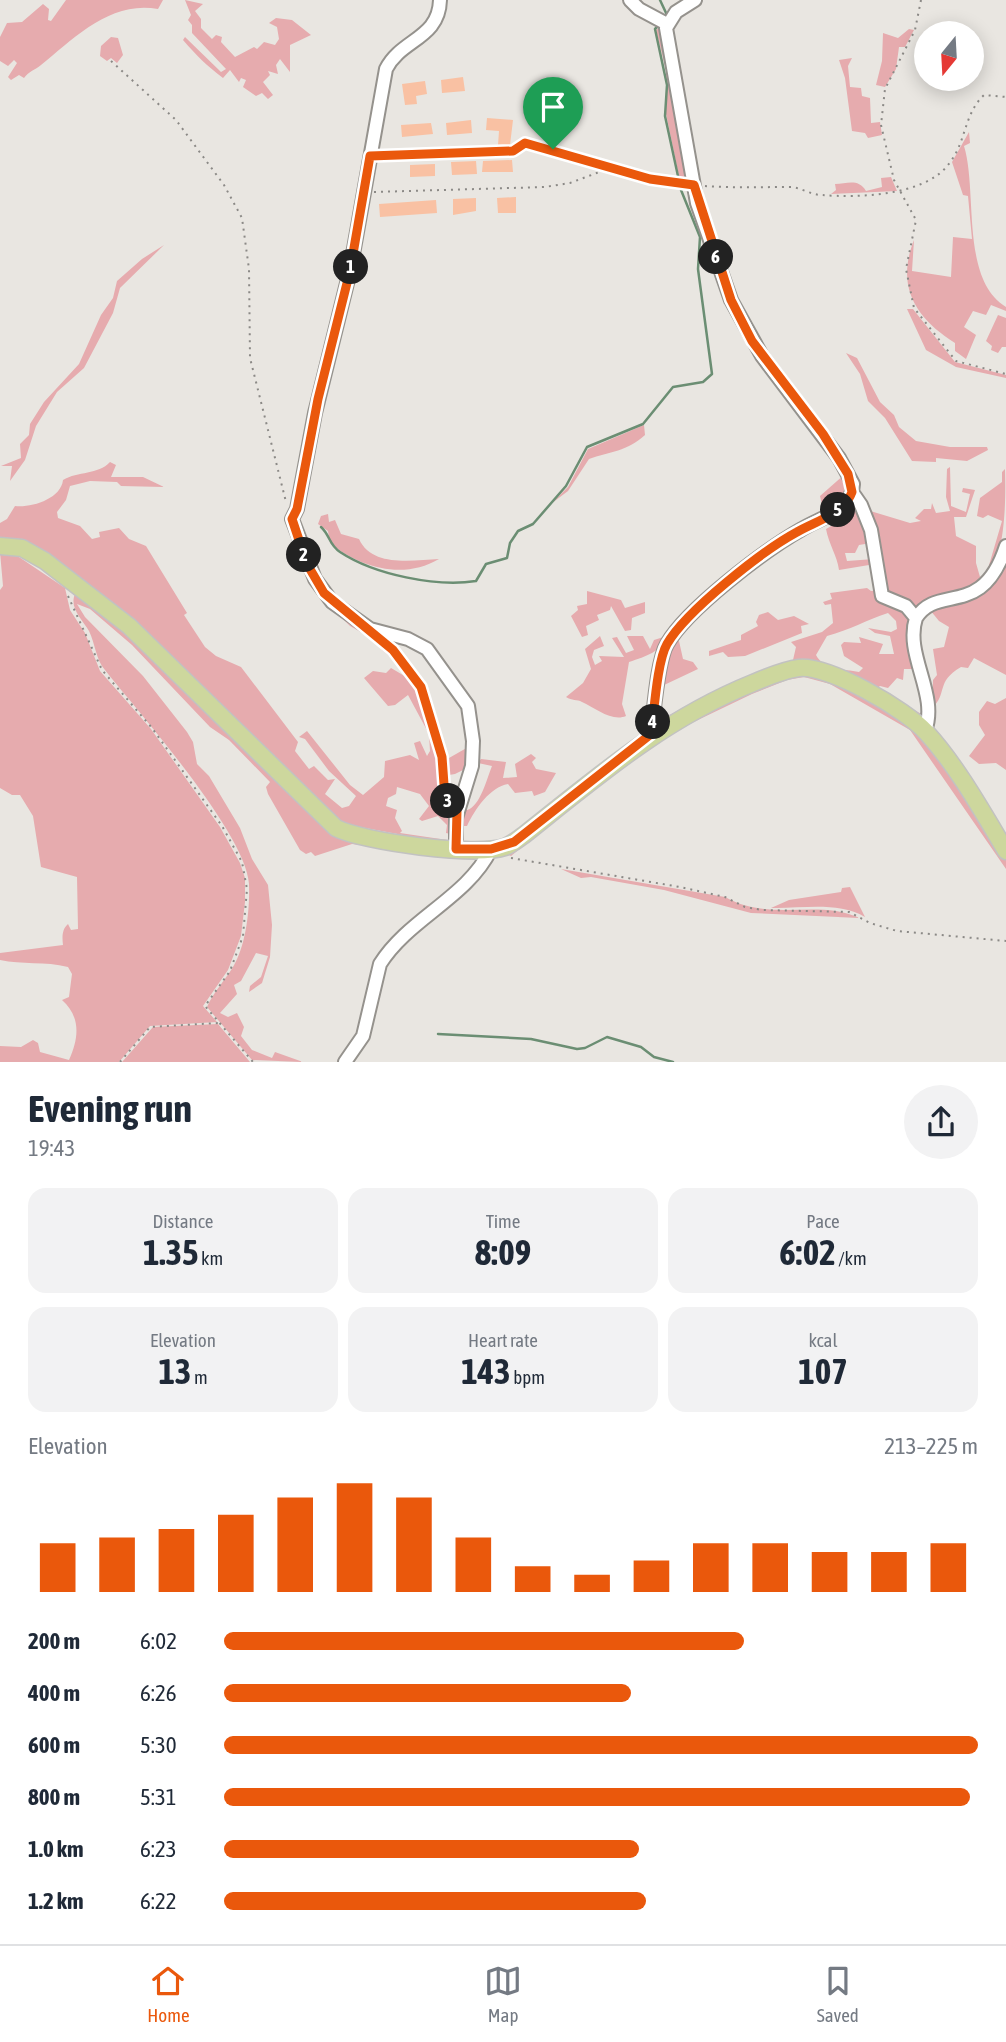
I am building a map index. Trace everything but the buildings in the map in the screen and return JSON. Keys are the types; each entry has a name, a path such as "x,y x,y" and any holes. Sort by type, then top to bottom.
{"main road":[{"path":"0,546 22,548 45,561 67,581 129,626 336,828 370,838 456,849 504,847 524,835 651,734 737,689 799,668 822,671 858,688 925,731 1006,851"}],"street":[{"path":"440,0 437,17 429,31 396,53 386,69 350,271 317,406 297,509 292,519 307,564 324,593 346,613 370,629 408,639 426,649 468,706 473,741 472,766 457,811 456,849"},
{"path":"630,0 639,9 667,24"},
{"path":"695,0 676,12 667,24 667,37 679,89 694,185 731,300 752,341 823,434 848,474 852,492 871,530 882,596 906,606 916,618"},
{"path":"651,734 652,709 663,654 681,626 789,536 841,509 852,492"},
{"path":"925,731 929,717 914,635 916,618 928,606 979,590 997,570 1006,546"},
{"path":"345,1062 363,1036 385,957 403,936 480,871 491,849"}],"path":[{"path":"921,0 915,30 886,89 881,125 887,157 900,192 916,220 906,269 914,308 961,364 1006,374"},
{"path":"111,61 176,120 236,202 242,218 249,269 250,358 292,519"},
{"path":"370,156 513,151 525,143 650,179 694,185 794,187 822,196 900,192 930,179 948,165 967,132 969,114 984,95 1006,97"},
{"path":"364,192 545,187 570,183 610,168"},
{"path":"67,581 69,601 87,632 102,670 152,728 222,826 242,862 247,889 243,936 230,971 205,1006 253,1062"},
{"path":"370,629 400,657 421,687 442,757 445,798 457,811"},
{"path":"491,849 512,858 555,867 725,897 745,907 849,912 870,923 897,931 1006,941"},
{"path":"120,1062 150,1027 219,1023"}],"shaded area":[{"path":"66,0 163,0 158,9 125,10 94,23 24,78 19,75 11,80 8,77 17,63 14,60 8,66 0,61 0,37 7,23 22,22 43,4 49,9 48,20 51,21"},
{"path":"185,0 203,4 195,11 201,19 201,28 212,39 216,35 222,37 221,42 235,57 254,47 257,49 264,42 275,45 279,39 277,27 269,23 276,18 292,20 311,35 290,45 290,72 280,59 276,65 278,74 268,71 270,75 263,82 273,95 268,99 262,93 256,96 243,87 246,80 241,78 239,82 230,70 223,78 183,40 185,37 221,72 226,69 192,33 192,25 188,20 191,15"},
{"path":"661,26 689,183 680,181 666,114 666,70 656,30"},
{"path":"909,29 914,30 905,47 899,47 896,69 885,87 876,85 882,61 883,33 898,38"},
{"path":"111,37 118,38 123,55 117,63 111,58 107,61 100,56 101,46"},
{"path":"852,58 848,66 850,87 861,88 862,96 870,98 871,123 880,122 882,135 868,138 865,133 852,131 845,78 839,60"},
{"path":"969,132 970,143 964,146 976,256 982,276 992,294 1006,307 1006,311 991,305 986,315 973,311 964,327 976,335 966,359 955,351 955,343 920,313 913,300 907,273 914,240 912,271 951,277 953,237 972,239 968,196 963,195 952,162"},
{"path":"891,177 897,191 831,194 836,190 835,184 856,183 866,191 882,187 881,178"},
{"path":"164,245 120,288 113,313 84,368 57,392 36,426 25,460 10,481 12,466 1,466 21,458 20,444 29,435 30,424 44,402 79,364 101,315 113,298 117,281 142,259"},
{"path":"907,309 913,309 955,362 1006,375 1006,378 956,367 926,350"},
{"path":"998,315 1006,318 1006,347 1002,347 998,353 991,350 992,346 986,341"},
{"path":"846,353 857,358 880,402 894,415 899,427 916,441 950,447 987,447 988,450 967,461 936,458 936,462 912,461 885,418 868,401 860,374"},
{"path":"644,425 645,435 632,445 589,459 568,491 552,503 568,487 588,449"},
{"path":"110,462 116,465 111,477 143,477 164,487 121,486 117,482 90,481 70,486 66,500 57,512 58,518 80,526 92,539 100,537 99,532 119,528 129,539 146,546 205,647 216,656 241,667 298,742 295,751 309,769 314,766 328,780 335,779 325,794 342,808 349,806 356,796 329,771 305,739 299,737 307,731 350,785 363,795 384,777 385,761 410,755 419,760 414,743 420,741 427,756 430,751 429,734 408,695 395,705 388,706 364,678 373,671 386,673 391,668 408,678 404,668 382,650 375,640 350,626 329,605 369,633 400,662 413,679 424,698 432,720 443,788 455,811 455,835 446,833 447,825 438,816 422,821 419,819 429,806 420,794 397,787 396,794 388,798 386,806 397,810 395,818 402,831 400,833 454,841 451,844 344,824 28,543 13,538 0,539 0,523 7,519 15,506 44,501 57,492 63,480 100,469"},
{"path":"950,467 951,506 966,512 970,494 962,492 963,488 975,490 966,517 954,517 956,536 976,546 976,563 980,577 987,572 1002,521 988,515 983,518 977,516 980,498 1002,482 1002,472 1005,469 1003,530 1000,547 990,575 982,584 916,612 885,594 867,510 910,523 921,521 915,518 924,509 931,509 932,503 936,513 950,511 946,497 947,469"},
{"path":"845,474 847,498 817,515 823,509 820,496"},
{"path":"855,501 871,543 859,545 855,553 845,553 847,561 874,559 875,564 839,570 826,529 835,524 833,516"},
{"path":"328,514 329,522 335,520 341,534 359,539 373,554 406,561 439,559 411,569 397,570 368,565 330,543 328,531 318,524 321,516"},
{"path":"0,552 16,555 65,588 70,610 85,633 100,671 151,729 220,827 240,863 245,878 241,936 228,970 203,1006 217,1022 150,1026 119,1062 0,1062 0,1046 21,1047 33,1040 38,1043 40,1052 69,1060 75,1044 76,1028 73,1013 62,1000 69,997 72,974 68,967 0,960 0,953 63,945 66,926 68,924 71,930 78,929 77,877 41,867 33,816 20,795 12,795 0,788 0,590 3,586"},
{"path":"1006,558 1006,675 974,658 968,668 961,667 953,672 932,708 933,680 937,675 933,649 944,647 949,627 939,621 930,610 967,600 985,590"},
{"path":"867,588 871,591 879,590 908,612 918,669 904,669 903,680 897,678 888,688 880,686 876,689 925,716 921,719 823,666 711,697 656,722 728,685 793,660 796,647 791,642 822,632 833,623 831,604 825,605 823,602 832,599 830,593","holes":["888,613 896,621 897,629 891,632 868,628 875,633 890,636 894,654 879,654 883,644 859,637 861,643 844,642 841,645 844,656 863,668 859,672 829,666 816,655 827,636"]},
{"path":"587,591 621,600 625,608 645,602 645,613 632,618 631,630 625,631 611,606 610,610 597,615 599,620 586,626 588,635 582,637 571,616 578,610 577,606 587,604"},
{"path":"75,594 129,635 322,823 476,855 481,859 352,844 315,856 311,852 306,854 300,850 268,794 266,787 270,782 229,740 210,727 132,645 90,609 77,604 85,617 143,676 187,732 193,742 197,764 209,776 240,828 252,859 268,885 272,925 270,957 262,983 249,992 250,986 261,977 268,956 256,953 241,981 234,985 237,994 220,1013 228,1017 237,1013 244,1027 241,1036 252,1050 272,1058 275,1052 303,1062 252,1060 207,1007 233,967 244,938 249,884 243,862 230,835 189,774 102,666 89,631 75,609"},
{"path":"768,612 778,620 794,616 809,624 801,626 802,633 745,656 728,657 723,652 709,656 709,651 741,640 741,635 758,626 756,622 759,615"},
{"path":"670,635 657,649 629,662 622,704 626,716 609,716 566,697 583,683 591,669 585,649 600,636 604,646 594,650 592,657 595,665 602,661 599,656 624,657 612,638 617,637 626,653 634,650 627,636 643,636 650,649 654,640"},
{"path":"679,641 683,659 693,662 698,669 662,686 672,642"},
{"path":"816,674 903,720 928,743 1006,860 1006,869 910,730 830,684 804,677 787,680 752,694 677,730 627,762 511,856 499,851 680,723 791,675"},
{"path":"1006,698 1006,770 996,763 979,764 969,756 985,735 979,725 979,712 987,701 995,704"},
{"path":"440,743 449,758 470,746 465,769 443,776"},
{"path":"531,754 536,758 532,762 536,769 556,773 545,792 534,796 532,791 515,793 508,784 501,786 484,800 467,826 458,826 471,782 465,808 467,810 476,804 492,766 478,763 481,759 506,762 503,778 517,777 515,764"},
{"path":"561,869 725,897 742,905 760,908 827,910 860,918 751,913 664,890 591,877 581,878"},
{"path":"850,887 865,917 831,907 771,908 789,900 841,892 842,888"},
{"path":"218,1024 250,1062 122,1062 153,1027"}],"waterway":[{"path":"660,0 667,15"},
{"path":"321,527 336,549 370,567 425,581 476,581 486,564 507,558 510,543 518,531 533,524 566,486 587,447 643,424 673,387 703,382 712,374 698,269 700,237 681,190 665,116 667,85 655,29 659,25"},
{"path":"438,1034 531,1039 577,1049 607,1037 641,1047 654,1057 673,1062"}],"route":[{"path":"525,143 553,149 650,179 694,185 697,203 731,300 752,341 823,434 853,484 852,492 841,509 789,536 748,567 681,626 663,654 652,709 651,734 514,842 491,849 456,849 457,811 445,798 442,757 421,687 393,650 324,593 307,564 292,519 297,509 313,436 318,399 332,352 336,319 350,271 370,156 513,151 525,143"}]}
